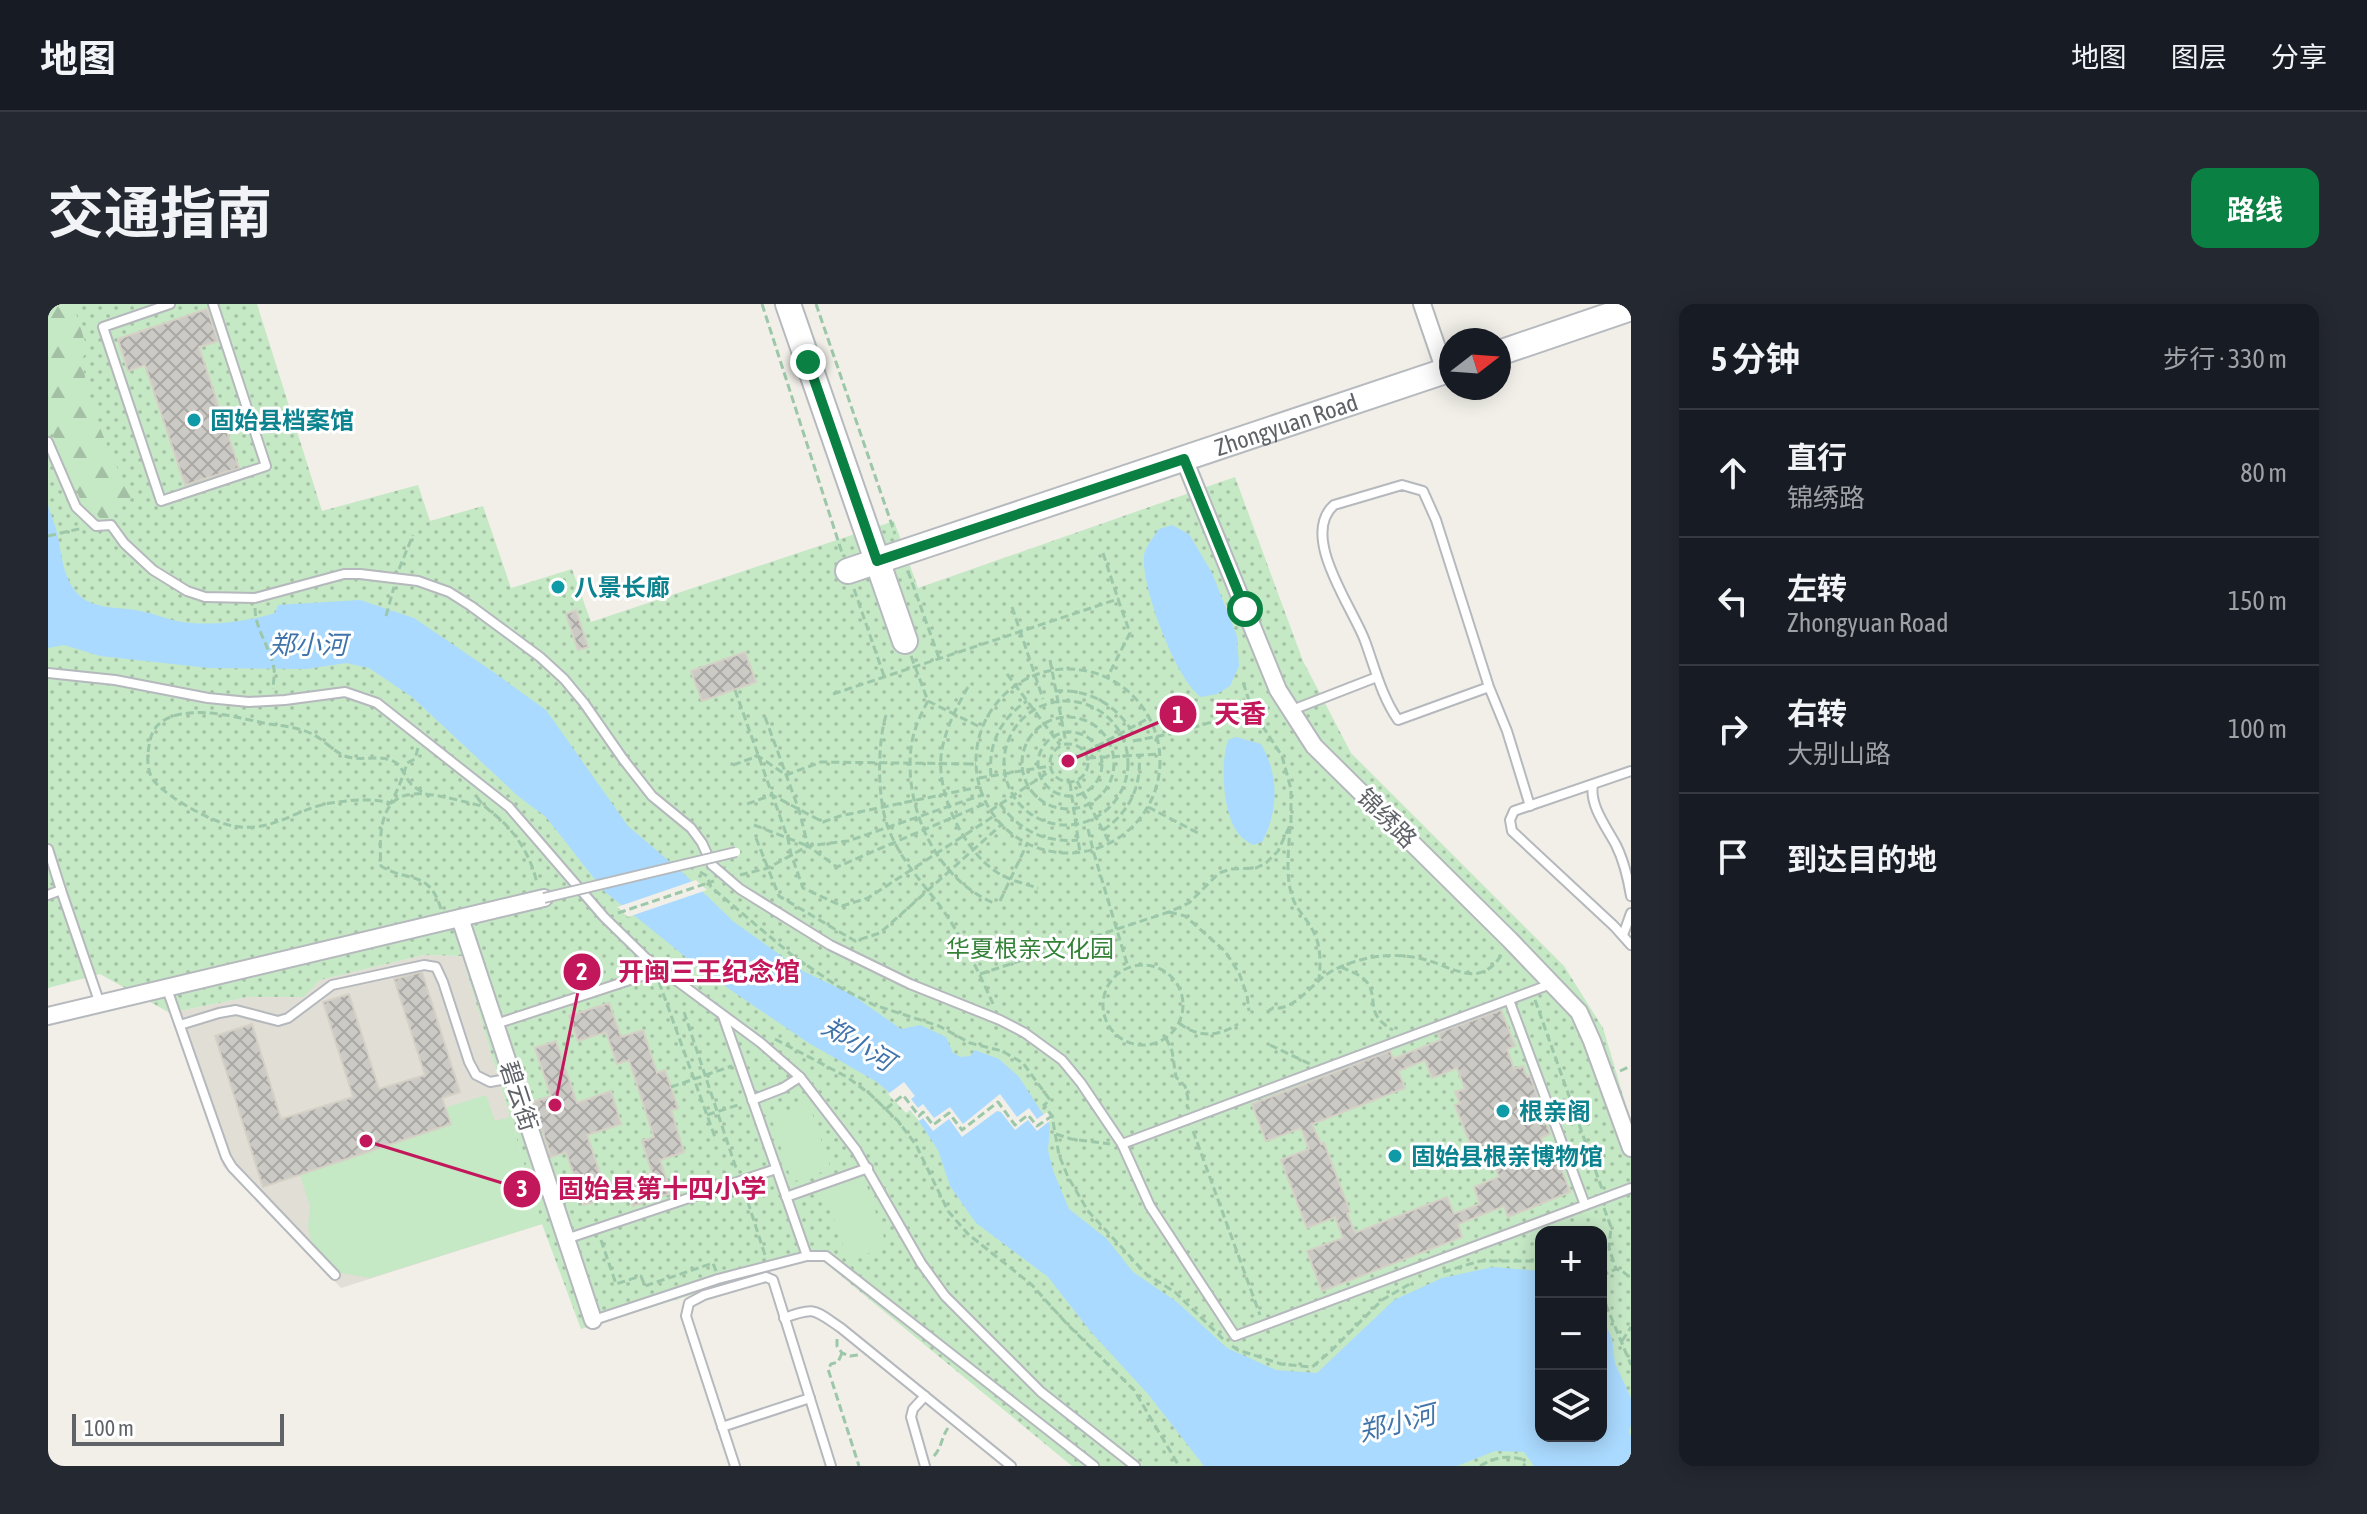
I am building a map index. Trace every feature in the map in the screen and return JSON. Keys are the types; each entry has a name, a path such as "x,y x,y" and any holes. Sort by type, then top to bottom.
{"main road":[{"path":"788,304 905,641"},
{"path":"1511,349 1631,308"},
{"name":"Zhongyuan Road","path":"848,571 1439,373"}],"street":[{"path":"1422,304 1439,347"},
{"name":"锦绣路","path":"1184,459 1278,690 1291,711 1314,746 1579,1012 1631,1148"},
{"path":"48,1016 542,898"},
{"name":"碧云街","path":"452,920 495,1024 593,1320"}],"lane":[{"path":"170,304 103,327 161,501 266,466 213,304"},
{"path":"48,442 76,507 96,526 111,525 140,559 187,591 222,599 255,598 344,574 418,581 449,592 540,657 584,703 652,796 695,835 712,865 740,889 830,945 910,984 1000,1020 1025,1033 1062,1060 1122,1144 1150,1206 1235,1336 1631,1188"},
{"path":"1489,687 1398,720 1387,704 1364,637 1326,556 1322,531 1327,511 1334,505 1402,485 1423,491 1436,520 1530,806"},
{"path":"48,673 115,680 208,698 249,702 345,692 377,703 509,807 604,917 656,966 761,1043 800,1077 868,1168 921,1263 945,1296 1041,1392 1135,1466"},
{"path":"1291,711 1377,677"},
{"path":"1631,771 1514,811 1510,820 1512,831 1631,945"},
{"path":"1593,785 1592,793 1623,863 1631,896"},
{"path":"48,849 100,1004"},
{"path":"542,898 736,852"},
{"path":"48,895 61,890"},
{"path":"1623,935 1631,913"},
{"path":"180,1025 236,1010 278,1021 288,1018 332,985 424,965 436,967 476,1075 490,1082 513,1078"},
{"path":"495,1024 642,976 656,966"},
{"path":"1122,1144 1551,984"},
{"path":"166,988 226,1157 335,1275"},
{"path":"1509,1000 1585,1205"},
{"path":"722,1015 807,1256"},
{"path":"752,1100 783,1088 800,1077"},
{"path":"786,1197 868,1168"},
{"path":"566,1239 776,1169"},
{"path":"593,1320 718,1279 807,1256 826,1256 1094,1466"},
{"path":"735,1466 686,1316 689,1303 704,1295 766,1277 773,1280 831,1466"},
{"path":"784,1318 808,1309 817,1312 1011,1466"},
{"path":"924,1464 911,1417 913,1409 925,1396"},
{"path":"722,1427 810,1398"}],"path":[{"path":"762,304 884,676"},
{"path":"816,304 939,658"},
{"path":"48,536 75,530"},
{"path":"1103,553 1130,633 1107,678"},
{"path":"833,694 1118,599"},
{"path":"1012,607 1043,699"},
{"path":"255,608 255,619 263,635 274,676"},
{"path":"905,641 928,701 982,728"},
{"path":"1050,660 1066,744"},
{"path":"1080,669 1107,678 1127,690 1149,718 1157,736 1160,753 1158,781 1148,807 1132,828 1110,844 1093,850 1053,853 1027,844 1001,825 982,795 976,764 982,728 1001,697 1015,685 1035,675 1051,670 1080,669"},
{"path":"1007,674 1060,746"},
{"path":"1243,682 1252,710 1282,756 1291,789 1288,880 1292,897 1319,947 1319,980"},
{"path":"968,687 952,713 941,752 949,806 973,850 998,873 1038,888"},
{"path":"735,690 803,888 842,906 868,898 994,816"},
{"path":"1055,691 1077,691 1098,698 1116,711 1130,728"},
{"path":"928,701 911,746 914,801 924,830 950,870 969,889 994,903"},
{"path":"991,776 991,754 997,733 1009,714 1027,701"},
{"path":"1057,702 1076,702 1094,708 1109,719 1120,733 1128,755 1122,791 1111,807 1097,818 1076,825 1055,825 1036,818 1019,804 1005,774 1008,742 1018,724 1034,710 1057,702"},
{"path":"1133,741 1175,733 1252,710"},
{"path":"391,803 376,799 330,803 260,828 230,825 200,813 153,780 147,761 150,737 155,727 172,717 199,713 230,715 296,728 314,734 332,750 348,758 390,759 399,764 411,783 426,794"},
{"path":"886,715 880,763 887,827 911,870 938,903 980,974 1000,1020"},
{"path":"765,717 799,810 808,846"},
{"path":"1061,718 1088,722 1099,730 1108,740 1113,756 1111,781 1100,797 1074,809 1051,806 1038,798 1028,785 1023,770 1023,755 1028,741 1044,724 1061,718"},
{"path":"1085,753 1149,718"},
{"path":"1064,732 1086,735 1097,746 1102,764 1099,778 1084,793 1072,796 1053,792 1040,777 1037,768 1040,750 1053,736 1064,732"},
{"path":"418,736 415,759 407,763 401,785 383,816 379,842 381,866 422,879 437,895 452,920"},
{"path":"990,811 1050,768 1052,754 1060,746 1077,746 1088,758 1087,771 1077,781 1070,783 1058,780 1050,768"},
{"path":"1088,758 1160,753"},
{"path":"1103,830 1120,817 1132,800 1139,780 1139,755"},
{"path":"733,765 758,756"},
{"path":"758,756 786,775"},
{"path":"786,775 821,762 976,764"},
{"path":"977,779 1050,768"},
{"path":"477,781 475,794 518,841 534,871 542,898"},
{"path":"1077,781 1110,844"},
{"path":"1070,783 1080,853"},
{"path":"747,804 772,795 823,822 979,787"},
{"path":"391,803 411,793 486,807"},
{"path":"618,913 714,881 768,868 808,846 848,841 982,795"},
{"path":"754,825 808,846 837,867 986,803"},
{"path":"1000,804 1015,822 1034,834 1056,840 1078,840"},
{"path":"1148,807 1200,834"},
{"path":"980,974 1189,903 1219,873 1256,868 1266,863 1278,851 1291,823"},
{"path":"756,838 779,896 855,941 880,933 1001,825"},
{"path":"1088,829 1128,967"},
{"path":"695,835 690,847 700,873 707,876 711,887 793,956 839,987 874,1005 939,1026 970,1043 1002,1051 1023,1063 1050,1100 1044,1105 1051,1116 1059,1155 1088,1211 1146,1274 1175,1292 1213,1331 1238,1350 1281,1364 1312,1367 1382,1300 1422,1278"},
{"path":"1000,901 1027,844"},
{"path":"1169,912 1185,916 1225,951 1239,973 1249,1011"},
{"path":"1267,1012 1291,1004 1319,980 1341,967 1383,956 1437,963 1451,971 1470,974 1486,972 1495,966 1510,940"},
{"path":"1152,966 1164,970 1173,978 1183,1000 1179,1023 1166,1038 1156,1043 1141,1045 1126,1041 1114,1032 1106,1019 1103,1004 1107,989 1116,976 1128,967 1152,966"},
{"path":"1341,967 1365,980 1371,990 1375,1013 1382,1024 1406,1038"},
{"path":"648,972 659,981 716,1140"},
{"path":"1532,991 1605,1197 1604,1212 1611,1227 1609,1248 1616,1269 1631,1278"},
{"path":"684,1012 769,1266"},
{"path":"1179,1023 1196,1033 1212,1035 1227,1032 1238,1024"},
{"path":"766,1033 847,1077 886,1109 916,1145 948,1211 968,1234 1032,1285 1134,1390 1179,1466"},
{"path":"1166,1038 1172,1051 1176,1077 1185,1086 1188,1120 1264,1325"},
{"path":"1270,1045 1322,1069"},
{"path":"671,1087 739,1063"},
{"path":"886,1109 903,1095 919,1116 923,1112 933,1125 949,1113 962,1130 998,1102 1015,1125 1028,1115 1037,1126 1051,1116"},
{"path":"707,1115 752,1100"},
{"path":"1056,1134 1071,1139 1122,1144"},
{"path":"597,1228 616,1284 641,1276 645,1286 713,1263 718,1279"},
{"path":"1436,1273 1480,1261 1535,1261"},
{"path":"1607,1273 1616,1269"},
{"path":"1603,1298 1631,1365"},
{"path":"1621,1341 1631,1327"},
{"path":"842,1353 838,1362 828,1369 859,1466"},
{"path":"924,1464 940,1449 941,1438 949,1428 959,1424"},
{"path":"1480,1466 1508,1456 1521,1459 1525,1466"}],"shaded area":[{"path":"424,955 462,956 542,1224 341,1288 223,1166 170,1013 248,997 304,997 320,980"}],"green space":[{"name":"华夏根亲文化园","path":"48,304 257,304 322,511 418,485 430,521 483,506 511,588 572,569 591,622 894,521 918,588 1235,477 1303,661 1351,753 1564,966 1603,1028 1631,1122 1631,1466 1072,1466 824,1262 808,1261 752,1276 581,1329 542,1224 462,956 424,955 320,980 304,997 248,997 170,1013 100,974 48,988"},
{"path":"48,304 73,304 88,351 82,358 89,395 131,497 108,518 101,518 81,501 48,418"},
{"path":"486,1095 495,1121 510,1117 542,1224 370,1278 341,1273 310,1238 310,1206 300,1175 450,1125 445,1108"},
{"path":"809,1104 831,1169 792,1182 771,1117"},
{"path":"863,1174 887,1247 848,1260 823,1187"}],"water":[{"name":"郑小河","path":"48,505 68,578 77,593 89,602 189,623 252,619 275,613 278,605 360,600 414,618 546,710 628,826 734,922 803,971 851,994 901,1029 920,1025 946,1037 953,1053 961,1057 970,1056 975,1050 999,1059 1019,1077 1050,1125 1048,1151 1069,1209 1107,1239 1133,1272 1177,1302 1227,1348 1276,1370 1317,1373 1394,1300 1442,1278 1493,1267 1535,1270 1535,1442 1607,1442 1607,1328 1612,1338 1615,1363 1631,1398 1631,1466 1534,1466 1524,1452 1495,1451 1457,1466 1204,1466 1148,1394 1091,1332 1048,1277 976,1223 950,1186 938,1150 914,1114 877,1082 807,1042 703,971 604,891 546,817 518,796 412,697 369,668 346,663 307,669 209,668 100,656 64,645 48,648"},
{"path":"1172,525 1189,534 1212,573 1237,636 1239,666 1230,686 1217,694 1201,697 1181,672 1162,631 1148,588 1146,549 1159,529"},
{"path":"1236,737 1261,744 1274,780 1272,818 1262,842 1253,845 1238,833 1226,801 1226,750 1228,740"}],"pier":[{"path":"696,880 707,890 628,917 617,907"},
{"path":"904,1082 915,1096 911,1099 918,1108 923,1104 934,1118 950,1107 963,1124 1000,1094 1017,1117 1029,1108 1037,1119 1047,1112 1052,1119 1037,1131 1028,1120 1015,1130 997,1111 962,1137 949,1119 933,1131 923,1118 919,1121 910,1110 906,1113 888,1094"}],"building":[{"name":"固始县档案馆","path":"207,309 218,341 199,347 239,468 185,485 145,365 128,371 118,339"},
{"path":"576,610 588,647 578,650 566,614"},
{"path":"745,652 756,682 702,701 691,671"},
{"path":"422,972 460,1092 442,1098 451,1124 263,1187 215,1036 252,1024 281,1119 353,1097 323,1002 349,994 379,1089 425,1075 394,979"},
{"path":"609,1003 621,1037 643,1030 657,1073 665,1070 678,1108 671,1110 684,1152 660,1160 671,1193 633,1206 626,1182 652,1173 642,1141 654,1137 629,1060 617,1064 606,1032 578,1041 569,1016"},
{"path":"1501,1010 1515,1046 1507,1049 1514,1069 1523,1066 1527,1077 1530,1076 1550,1134 1541,1138 1548,1158 1556,1155 1570,1192 1508,1217 1504,1206 1458,1224 1462,1237 1322,1291 1307,1251 1343,1238 1335,1217 1307,1228 1281,1160 1309,1149 1301,1128 1266,1141 1252,1104 1390,1051 1393,1059 1441,1040 1438,1033","holes":["1425,1060 1432,1078 1457,1068 1465,1089 1455,1092 1460,1103 1455,1105 1472,1148 1477,1147 1482,1161 1491,1157 1499,1177 1474,1187 1480,1204 1454,1214 1447,1197 1355,1233 1324,1143 1321,1144 1312,1124 1405,1088 1398,1071"]},
{"path":"556,1041 577,1103 611,1091 621,1124 587,1135 608,1197 584,1205 566,1152 551,1157 533,1102 551,1096 535,1048"}],"place":[{"name":"固始县档案馆","path":"194,420"},
{"name":"八景长廊","path":"558,587"},
{"name":"天香","path":"1068,761"},
{"name":"开闽三王纪念馆","path":"555,1105"},
{"name":"根亲阁","path":"1503,1111"},
{"name":"固始县第十四小学","path":"366,1141"},
{"name":"固始县根亲博物馆","path":"1395,1156"}],"route":[{"path":"808,362 877,561 1184,459 1245,609"}]}
